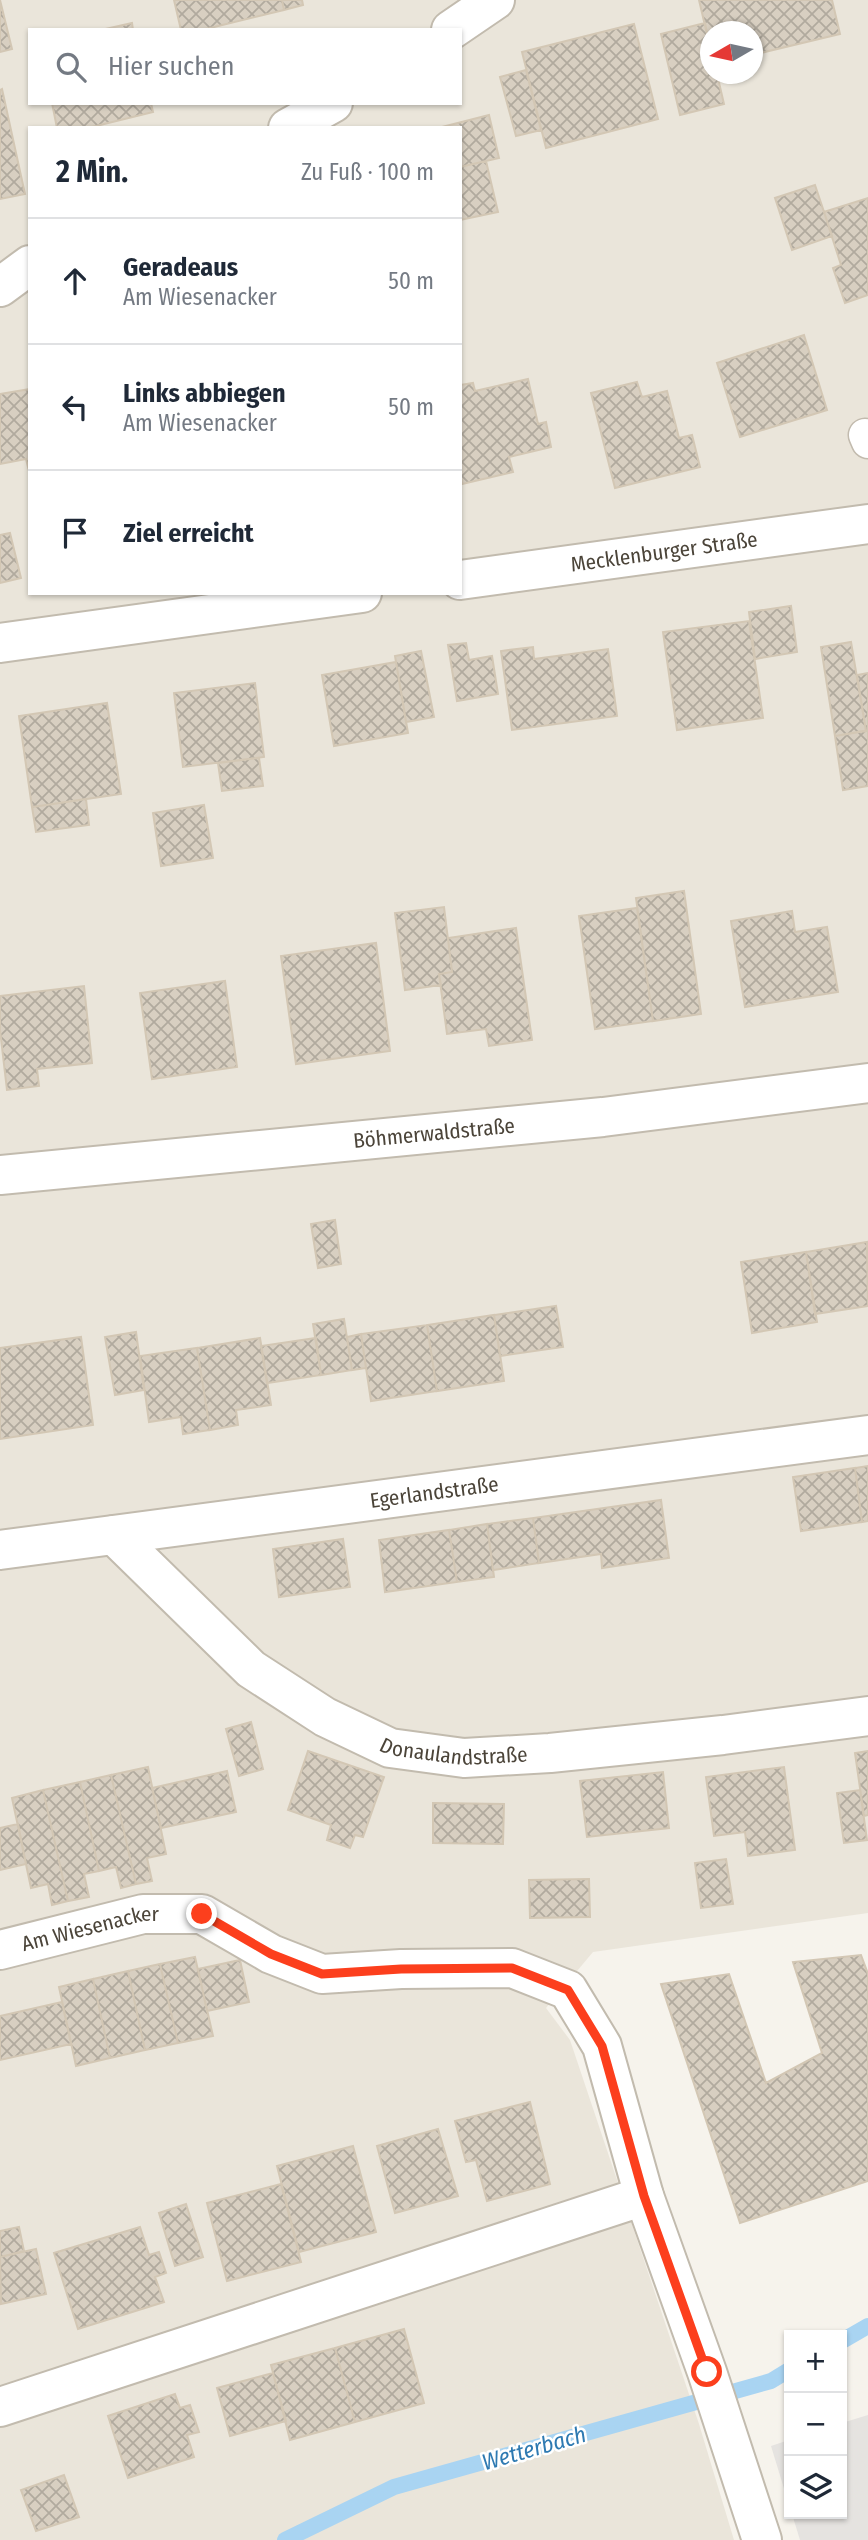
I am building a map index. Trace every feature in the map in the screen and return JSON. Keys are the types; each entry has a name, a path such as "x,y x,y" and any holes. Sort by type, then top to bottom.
{"street":[{"path":"453,28 495,0"},
{"path":"292,126 328,105"},
{"path":"0,287 28,266"},
{"name":"Mecklenburger Straße","path":"462,580 868,524"},
{"path":"0,642 347,595"},
{"name":"Böhmerwaldstraße","path":"0,1175 603,1117 868,1083"},
{"name":"Egerlandstraße","path":"0,1549 868,1435"},
{"name":"Donaulandstraße","path":"114,1535 251,1669 325,1717 390,1748 464,1758 537,1754 723,1735 868,1716"},
{"name":"Am Wiesenacker","path":"0,1950 143,1914 202,1914 271,1954 322,1974 401,1969 512,1968 568,1990 602,2046 644,2196 707,2372 762,2540"},
{"path":"0,2407 644,2196"}],"shaded area":[{"path":"0,0 868,0 868,1913 593,1952 546,2008 570,2040 699,2424 734,2540 0,2540"},
{"path":"868,2415 868,2540 800,2540 794,2519 847,2519 847,2421"},
{"path":"784,2442 784,2489 771,2446"}],"building":[{"path":"0,0 12,49 0,52"},
{"path":"174,0 282,0 284,10 210,28 181,28"},
{"path":"282,0 302,0 303,5 284,10"},
{"path":"699,0 832,0 840,34 763,52 763,21 704,21"},
{"path":"132,23 133,28 110,28"},
{"path":"634,24 658,119 546,148 522,52"},
{"path":"700,24 700,84 719,84 724,104 680,115 661,34"},
{"path":"526,70 541,130 516,136 500,77"},
{"path":"2,89 25,194 0,199 0,90"},
{"path":"52,105 151,105 153,112 96,126 57,126"},
{"path":"489,115 499,158 462,167 462,126 446,126"},
{"path":"486,161 498,212 462,220 462,167"},
{"path":"815,185 832,236 792,250 775,198"},
{"path":"868,198 868,295 845,303 833,268 841,265 824,212"},
{"path":"804,335 827,410 740,437 717,363"},
{"path":"528,379 538,424 546,422 551,447 509,457 513,472 462,484 462,385 473,383 475,391"},
{"path":"637,382 642,397 667,391 679,438 692,435 700,467 615,488 591,393"},
{"path":"28,389 28,467 26,459 0,464 0,394"},
{"path":"10,533 21,578 0,583 0,535"},
{"path":"791,606 797,652 755,659 749,612"},
{"path":"749,621 763,718 677,730 663,632"},
{"path":"851,642 866,731 835,736 821,647"},
{"path":"466,643 469,660 492,656 498,694 457,701 448,645"},
{"path":"533,647 534,659 608,649 617,716 512,730 501,651"},
{"path":"421,651 434,717 406,722 395,656"},
{"path":"396,662 408,733 334,746 322,675"},
{"path":"868,673 868,730 866,731 857,675"},
{"path":"255,683 264,757 183,767 174,693"},
{"path":"107,703 121,794 32,807 19,716"},
{"path":"868,730 868,786 843,790 835,736"},
{"path":"259,758 263,786 222,791 218,763"},
{"path":"86,799 89,825 36,832 32,807"},
{"path":"204,805 213,858 161,866 153,813"},
{"path":"684,891 701,1014 653,1021 636,898"},
{"path":"444,907 452,972 439,974 441,985 405,990 395,913"},
{"path":"637,908 653,1021 595,1029 579,916"},
{"path":"792,911 795,932 827,927 838,992 745,1007 731,921"},
{"path":"516,928 532,1040 489,1046 486,1029 447,1034 439,974 452,972 448,938"},
{"path":"376,943 390,1051 296,1064 281,956"},
{"path":"225,981 237,1067 152,1079 140,993"},
{"path":"84,986 92,1063 37,1069 39,1086 7,1090 0,1030 0,996"},
{"path":"335,1220 341,1264 318,1268 311,1224"},
{"path":"867,1242 868,1306 815,1314 806,1252"},
{"path":"806,1252 817,1322 752,1333 741,1262"},
{"path":"556,1306 563,1347 500,1356 494,1315"},
{"path":"494,1315 504,1381 437,1391 427,1325"},
{"path":"344,1319 352,1370 321,1375 313,1324"},
{"path":"427,1325 437,1391 371,1401 361,1334"},
{"path":"136,1332 144,1390 115,1395 105,1337"},
{"path":"361,1334 366,1368 352,1370 347,1337"},
{"path":"81,1337 93,1425 0,1439 0,1348"},
{"path":"260,1338 271,1405 236,1410 238,1425 210,1430 197,1348"},
{"path":"316,1338 321,1375 267,1383 261,1346"},
{"path":"197,1348 210,1430 183,1434 181,1417 149,1422 140,1356"},
{"path":"868,1466 868,1521 862,1522 855,1468"},
{"path":"855,1468 862,1522 801,1531 793,1477"},
{"path":"661,1500 669,1558 602,1568 601,1554 539,1563 533,1518"},
{"path":"533,1518 539,1563 493,1570 487,1524"},
{"path":"487,1524 494,1577 457,1582 449,1530"},
{"path":"449,1530 457,1582 385,1592 379,1540"},
{"path":"343,1539 350,1587 279,1597 273,1549"},
{"path":"251,1722 263,1769 239,1776 226,1729"},
{"path":"308,1751 384,1777 363,1837 355,1835 350,1848 327,1840 331,1825 288,1810"},
{"path":"868,1751 868,1815 864,1816 855,1753"},
{"path":"148,1767 166,1854 147,1858 152,1881 136,1884 111,1775"},
{"path":"784,1767 795,1850 748,1856 745,1832 714,1836 706,1777"},
{"path":"227,1771 236,1812 161,1828 152,1788"},
{"path":"663,1772 669,1828 587,1837 580,1781"},
{"path":"111,1775 136,1884 121,1888 116,1867 99,1871 80,1782"},
{"path":"80,1782 99,1871 84,1874 89,1897 68,1901 43,1790"},
{"path":"43,1790 68,1901 52,1905 48,1884 31,1888 12,1798"},
{"path":"860,1790 867,1840 844,1843 837,1793"},
{"path":"433,1803 504,1804 503,1844 433,1843"},
{"path":"18,1824 26,1864 0,1870 0,1828"},
{"path":"726,1859 733,1904 701,1908 695,1863"},
{"path":"589,1879 590,1917 530,1918 529,1880"},
{"path":"861,1955 868,1974 868,2181 740,2223 661,1984 729,1974 766,2083 822,2053 793,1962"},
{"path":"195,1957 213,2036 178,2043 160,1964"},
{"path":"240,1960 249,2002 207,2011 198,1969"},
{"path":"160,1964 178,2043 145,2050 128,1971"},
{"path":"128,1971 145,2050 110,2058 93,1979"},
{"path":"93,1979 110,2058 76,2066 59,1987"},
{"path":"62,2002 71,2044 0,2060 0,2016"},
{"path":"530,2102 550,2184 487,2201 476,2160 466,2162 455,2121"},
{"path":"438,2129 458,2196 395,2213 377,2146"},
{"path":"353,2146 376,2232 299,2252 277,2166"},
{"path":"281,2184 301,2262 227,2281 207,2203"},
{"path":"186,2204 203,2257 175,2266 159,2213"},
{"path":"19,2227 24,2251 0,2257 0,2231"},
{"path":"140,2227 149,2255 159,2252 166,2273 155,2277 164,2302 78,2329 54,2253"},
{"path":"36,2249 46,2294 1,2304 0,2257"},
{"path":"404,2329 424,2403 355,2422 335,2348"},
{"path":"335,2348 355,2422 290,2440 271,2365"},
{"path":"273,2373 286,2421 230,2436 217,2388"},
{"path":"175,2394 180,2408 190,2405 199,2432 187,2435 194,2457 128,2478 108,2416"},
{"path":"64,2475 79,2517 36,2531 21,2490"}],"waterway":[{"name":"Wetterbach","path":"847,2338 868,2326"},
{"name":"Wetterbach","path":"285,2540 394,2487 771,2381 784,2373"}],"route":[{"path":"202,1914 271,1954 322,1974 401,1969 512,1968 568,1990 602,2046 644,2196 707,2372"}]}
